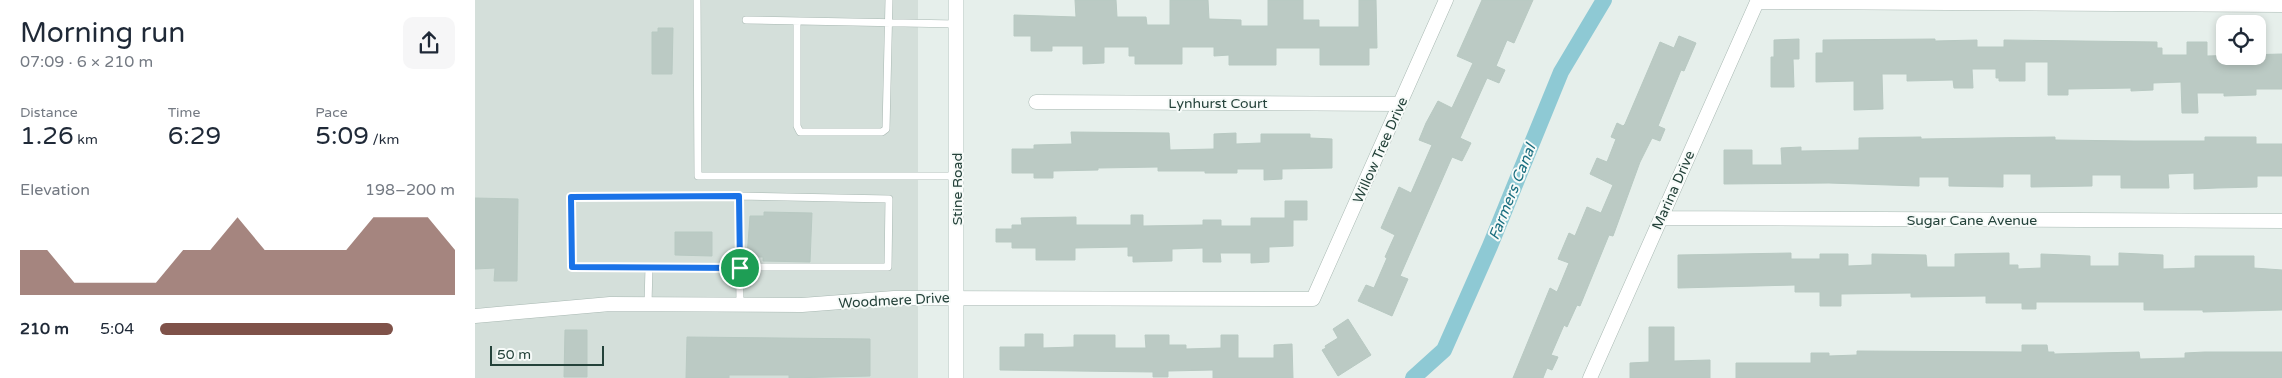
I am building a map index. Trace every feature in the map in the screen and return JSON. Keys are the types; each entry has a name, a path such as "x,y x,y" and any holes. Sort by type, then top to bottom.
{"main road":[{"name":"Stine Road","path":"956,0 956,378"}],"street":[{"name":"Willow Tree Drive","path":"1313,299 1446,0"},
{"name":"Marina Drive","path":"1590,378 1757,2 2098,2"},
{"path":"2098,2 2282,5"},
{"name":"Lynhurst Court","path":"1036,102 1400,104"},
{"name":"Sugar Cane Avenue","path":"1661,218 2282,222"},
{"name":"Woodmere Drive","path":"475,316 610,304 802,305 894,298 1313,299"}],"lane":[{"path":"697,0 697,176 957,176"},
{"path":"797,22 797,126 800,132 882,132 886,129 889,0"},
{"path":"746,20 956,24"},
{"path":"739,196 740,305"},
{"path":"739,196 889,199 889,267 649,267 572,267 571,197 739,196"},
{"path":"649,267 649,304"}],"shaded area":[{"path":"475,0 918,0 918,378 475,378"}],"building":[{"path":"1075,0 1116,0 1117,17 1146,17 1147,25 1170,25 1170,0 1208,0 1209,19 1241,20 1241,26 1268,26 1268,0 1303,0 1303,20 1319,20 1319,27 1359,27 1359,0 1376,0 1377,48 1369,48 1369,65 1320,65 1320,48 1276,48 1276,65 1229,65 1229,55 1214,56 1214,47 1182,47 1182,64 1135,64 1135,56 1129,56 1129,47 1104,47 1104,63 1083,64 1083,46 1052,46 1052,51 1031,51 1031,36 1014,36 1014,15 1076,17"},
{"path":"1482,0 1533,0 1514,43 1507,40 1496,66 1505,70 1499,83 1487,78 1460,138 1471,143 1462,161 1452,157 1400,276 1408,279 1392,316 1358,301 1366,285 1374,288 1387,258 1385,257 1395,235 1381,228 1399,187 1411,193 1432,145 1419,140 1426,123 1438,101 1452,108 1473,63 1457,56"},
{"path":"658,28 673,28 672,74 652,74 652,32 658,32"},
{"path":"1679,36 1696,43 1684,71 1681,70 1658,126 1665,129 1660,141 1652,138 1640,162 1613,236 1609,235 1580,306 1577,305 1567,327 1564,325 1551,355 1558,357 1552,370 1547,368 1543,378 1513,378 1550,288 1557,292 1569,263 1558,259 1569,233 1575,236 1587,207 1601,213 1613,185 1590,174 1597,158 1607,162 1616,139 1611,137 1617,123 1623,126 1625,124 1660,42 1674,48"},
{"path":"1799,39 1799,59 1793,59 1794,87 1771,87 1771,57 1774,57 1774,40"},
{"path":"1823,40 1977,40 1977,47 2004,47 2004,40 2157,42 2157,48 2162,48 2162,55 2187,55 2187,42 2207,42 2207,56 2216,56 2216,65 2266,65 2266,54 2282,54 2282,89 2256,89 2256,95 2224,96 2224,93 2197,93 2198,113 2182,113 2181,82 2153,83 2153,90 2131,91 2131,88 2068,89 2068,95 2048,95 2048,62 2025,62 2025,81 1999,81 1999,78 1996,78 1996,69 1972,69 1973,88 1954,88 1953,80 1907,81 1907,74 1882,74 1883,109 1854,110 1854,81 1816,82 1816,53 1823,53"},
{"path":"1071,132 1169,133 1170,150 1214,149 1214,134 1236,133 1236,144 1261,143 1261,134 1310,134 1310,138 1332,139 1332,168 1282,169 1282,179 1264,180 1264,169 1237,169 1237,173 1205,173 1205,171 1158,171 1158,167 1098,168 1098,170 1053,171 1053,178 1034,178 1034,173 1012,173 1012,149 1034,149 1034,145 1072,144"},
{"path":"1921,137 1921,139 2055,137 2055,140 2205,141 2205,137 2256,137 2256,144 2282,144 2282,176 2257,176 2257,187 2194,189 2194,173 2168,174 2169,188 2121,188 2121,175 2092,175 2092,186 2031,187 2031,174 2003,174 2003,187 1949,186 1949,177 1919,177 1919,186 1829,183 1724,184 1724,150 1752,150 1752,165 1782,165 1781,148 1801,147 1801,151 1859,150 1859,138"},
{"path":"475,198 518,199 517,281 494,281 495,268 475,269"},
{"path":"1285,201 1307,201 1307,220 1293,220 1293,246 1269,247 1269,262 1251,263 1251,253 1220,253 1221,262 1203,262 1203,248 1172,249 1172,261 1133,262 1133,256 1128,256 1128,247 1075,248 1075,260 1036,260 1036,248 1012,248 1012,242 996,242 996,229 1012,229 1012,225 1022,225 1021,218 1076,217 1076,225 1131,225 1131,215 1143,215 1143,226 1203,225 1203,220 1221,220 1221,226 1251,226 1251,218 1285,218"},
{"path":"764,212 812,213 810,262 763,261 763,257 747,257 750,216 764,216"},
{"path":"675,232 712,232 712,256 675,255"},
{"path":"1791,253 1791,259 1820,259 1820,254 1848,254 1848,266 1872,265 1872,254 1926,255 1927,267 1955,267 1955,254 2009,253 2009,265 2018,265 2018,269 2041,268 2041,254 2090,256 2090,266 2119,266 2119,253 2163,255 2163,269 2195,268 2195,256 2254,256 2254,268 2282,270 2282,310 2203,312 2203,310 2144,310 2144,302 2036,302 2036,309 2022,309 2022,303 1986,303 1986,296 1911,297 1911,293 1841,294 1841,306 1820,306 1820,292 1795,292 1795,285 1678,288 1678,255"},
{"path":"1348,319 1371,355 1338,376 1322,350 1338,338 1333,329"},
{"path":"1649,327 1674,327 1674,361 1710,360 1710,378 1630,378 1630,363 1649,362"},
{"path":"565,330 587,330 587,377 564,377"},
{"path":"1025,334 1043,334 1043,348 1074,347 1074,335 1115,335 1115,348 1146,348 1145,335 1169,335 1169,345 1186,345 1186,349 1221,348 1221,335 1238,335 1238,358 1274,358 1274,345 1292,344 1293,378 1213,378 1213,370 1168,371 1168,377 1153,377 1153,372 1000,370 1000,347 1025,347"},
{"path":"687,337 870,339 870,376 789,378 789,375 729,375 729,378 686,378"},
{"path":"2022,345 2047,345 2048,352 2054,352 2054,354 2139,352 2140,359 2185,358 2185,353 2205,352 2282,352 2282,378 1736,378 1736,363 1811,363 1811,353 1829,353 1829,356 1857,355 1857,351 2022,352"}],"waterway":[{"name":"Farmers Canal","path":"1413,378 1444,350 1490,246 1561,72 1604,0"}],"route":[{"path":"739,196 740,268 572,267 571,197 739,196"}]}
